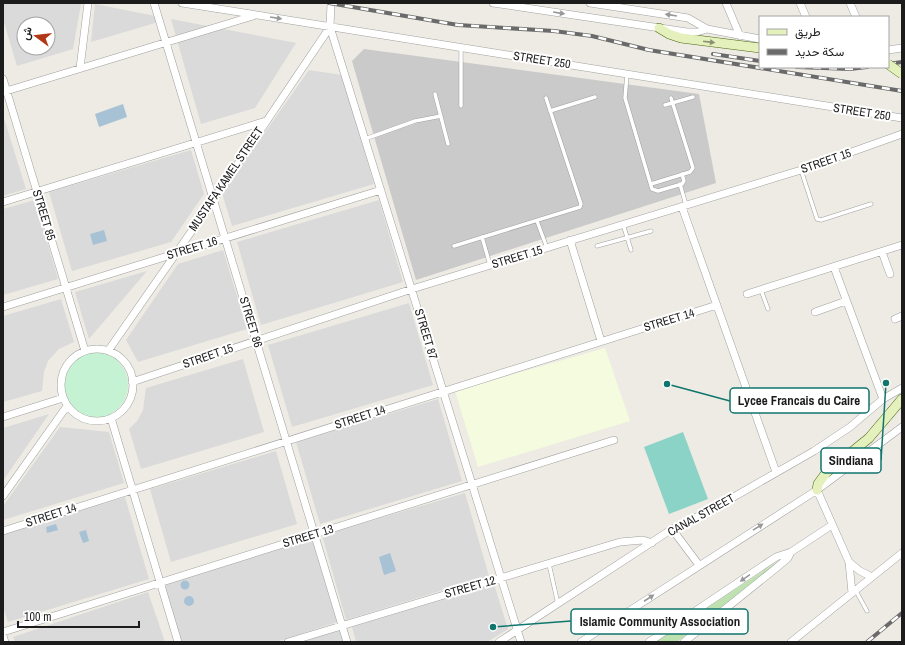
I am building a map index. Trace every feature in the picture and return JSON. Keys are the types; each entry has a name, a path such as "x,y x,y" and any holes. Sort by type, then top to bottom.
{"main road":[{"path":"659,28 681,38 759,48"},
{"path":"889,65 902,74"},
{"path":"817,490 818,484 826,473 869,438 902,399"}],"street":[{"path":"80,68 88,3"},
{"name":"STREET 86","path":"154,3 257,339 347,642"},
{"name":"STREET 250","path":"182,3 902,118"},
{"path":"330,27 331,3"},
{"path":"493,3 659,28 692,32 707,29"},
{"path":"590,3 688,18 707,29 759,39"},
{"path":"726,3 740,36"},
{"path":"800,3 806,16"},
{"path":"850,3 856,16"},
{"path":"5,92 256,15"},
{"name":"MUSTAFA KAMEL STREET","path":"108,351 174,254 214,199 330,27"},
{"name":"STREET 87","path":"330,27 521,642"},
{"path":"889,50 902,48"},
{"name":"STREET 85","path":"3,79 5,92 85,351"},
{"path":"3,202 266,121"},
{"name":"STREET 15","path":"132,382 412,288 801,170 902,134"},
{"name":"STREET 16","path":"3,307 381,190"},
{"path":"684,206 776,472"},
{"path":"570,240 601,340"},
{"path":"747,294 902,245"},
{"path":"882,252 890,274"},
{"path":"834,267 883,400"},
{"path":"815,312 846,301"},
{"name":"STREET 14","path":"3,530 601,340 717,305"},
{"path":"895,319 902,316"},
{"path":"93,349 108,351 117,355 125,362 130,372 132,382 131,396 118,414 111,418 92,421 74,413 67,406 63,398 61,386 63,373 69,362 85,351 93,349"},
{"name":"CANAL STREET","path":"499,642 672,529 711,510 820,447 850,427 883,400 902,388"},
{"path":"3,417 63,398"},
{"path":"3,496 67,406"},
{"path":"111,418 178,642"},
{"path":"581,642 817,490 902,427"},
{"name":"STREET 13","path":"3,632 614,440"},
{"path":"817,490 849,562 854,591"},
{"path":"649,642 776,557 791,552 832,525"},
{"path":"672,529 699,565"},
{"name":"STREET 12","path":"288,642 620,542 643,540 652,543"},
{"path":"684,642 775,569 788,558 791,552"},
{"path":"791,642 902,553"},
{"path":"849,562 872,577"},
{"path":"3,636 5,642"}],"lane":[{"path":"461,47 461,106"},
{"path":"627,73 625,98 652,189 656,191 680,184 684,181 682,174"},
{"path":"435,94 448,144"},
{"path":"550,111 595,97"},
{"path":"665,106 693,97"},
{"path":"454,246 578,208 580,204 546,98"},
{"path":"651,184 692,170 693,165 671,98"},
{"path":"365,139 415,121 441,116"},
{"path":"801,170 815,217 818,220 871,204"},
{"path":"680,184 684,206"},
{"path":"537,220 547,248"},
{"path":"623,224 631,250"},
{"path":"596,246 651,231"},
{"path":"482,237 490,265"},
{"path":"761,290 768,309"},
{"path":"548,564 558,604"},
{"path":"854,591 867,611"}],"shaded area":[{"path":"3,3 81,4 73,49 56,54 56,16 16,16 16,56 50,56 17,66 3,19"},
{"path":"95,4 155,16 155,23 91,42"},
{"path":"171,19 296,43 255,108 201,124"},
{"path":"364,49 699,94 716,183 416,280 352,61"},
{"path":"309,70 342,75 374,184 232,226 222,193"},
{"path":"123,104 127,117 99,127 95,114"},
{"path":"3,115 26,189 3,196"},
{"path":"191,150 204,194 171,242 72,271 49,192"},
{"path":"35,200 58,279 3,295 3,209"},
{"path":"379,200 403,282 261,325 237,242"},
{"path":"104,230 107,241 93,245 90,234"},
{"path":"223,250 247,329 138,362 126,340 178,264"},
{"path":"147,271 89,339 75,292"},
{"path":"61,299 74,342 59,349 48,361 44,372 42,391 3,402 3,316"},
{"path":"409,303 433,385 292,427 268,345"},
{"path":"605,348 630,421 478,467 455,391"},
{"path":"95,352 108,355 118,362 125,372 128,385 125,398 118,408 108,415 95,418 82,415 72,408 65,398 62,385 65,372 72,362 82,355"},
{"path":"243,359 264,432 141,469 129,429 137,421 143,410 146,388"},
{"path":"438,399 462,481 320,524 296,442"},
{"path":"49,414 3,481 3,428"},
{"path":"60,427 109,432 124,483 3,520 3,506"},
{"path":"683,432 708,499 669,514 644,447"},
{"path":"276,451 297,524 171,562 150,489"},
{"path":"465,493 489,576 346,620 322,535"},
{"path":"125,497 149,579 8,622 3,607 3,534"},
{"path":"56,524 58,530 47,533 46,527"},
{"path":"86,530 89,541 83,543 79,532"},
{"path":"312,539 337,622 276,642 181,642 163,584"},
{"path":"390,553 396,571 384,575 379,557"},
{"path":"185,580 190,585 185,590 180,585"},
{"path":"494,584 508,629 487,642 356,642 352,627"},
{"path":"148,592 165,642 15,642 13,637"},
{"path":"187,596 191,596 193,597 193,605 187,606 184,603 184,599"},
{"path":"341,627 345,642 295,642"}],"green space":[{"path":"783,558 744,591 677,642 655,642"}],"railway":[{"path":"329,3 458,25 554,31 592,36 649,50 759,68"},
{"path":"713,54 759,61"},
{"path":"889,64 902,62"},
{"path":"760,68 902,91"},
{"path":"824,68 858,68"},
{"path":"867,642 902,613"}],"place":[{"name":"Sindiana","path":"886,383"},
{"name":"Lycee Francais du Caire","path":"667,384"},
{"name":"Islamic Community Association","path":"493,627"}]}
